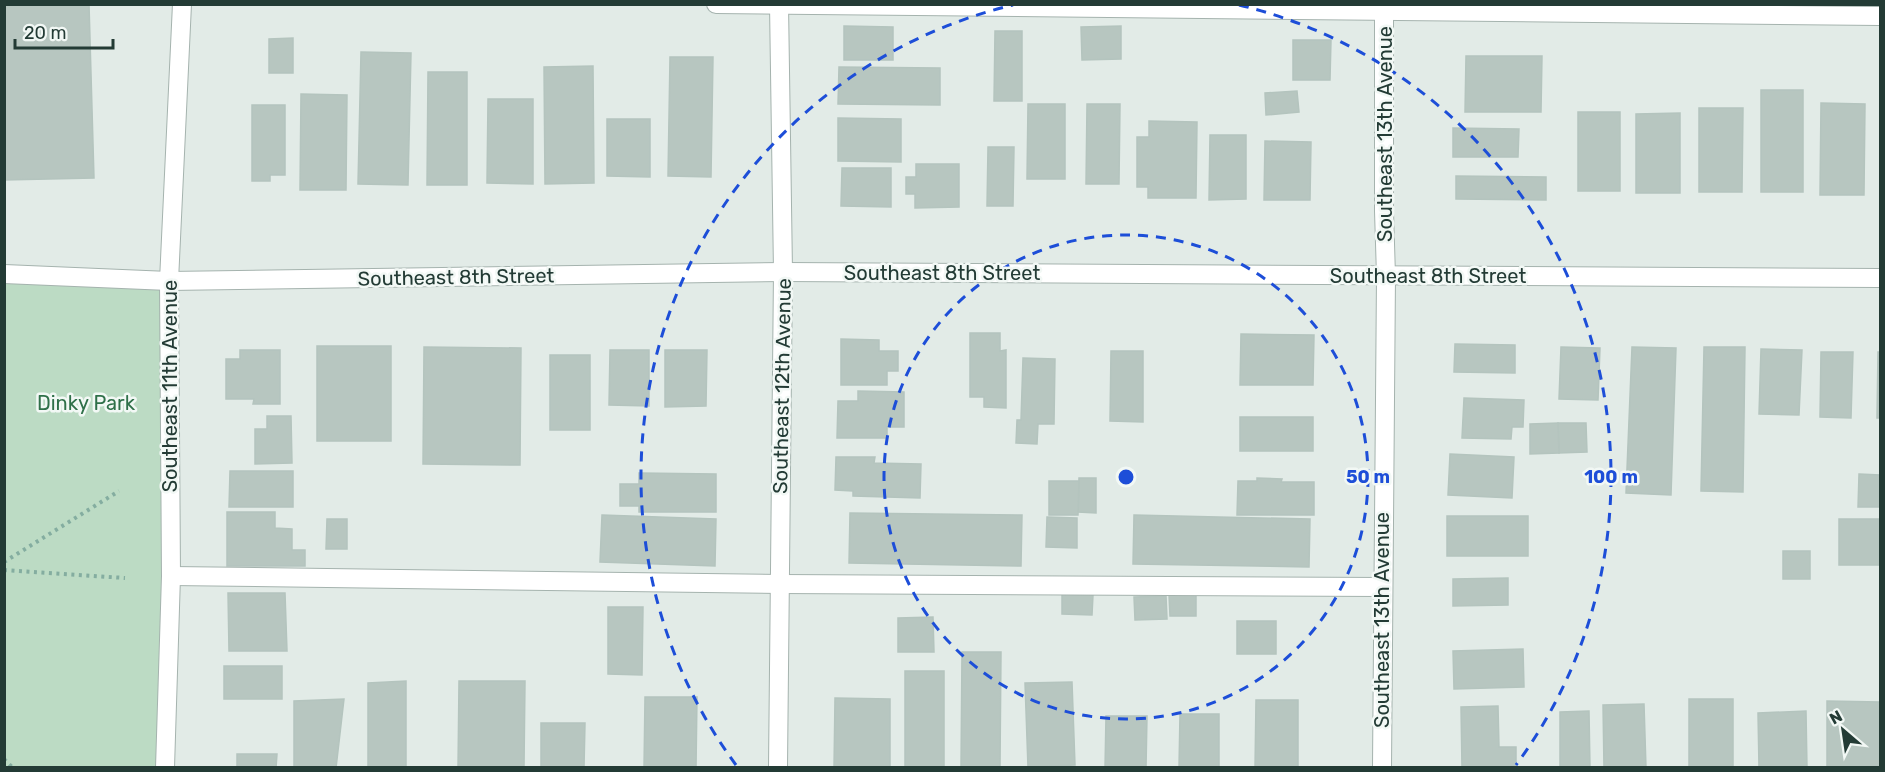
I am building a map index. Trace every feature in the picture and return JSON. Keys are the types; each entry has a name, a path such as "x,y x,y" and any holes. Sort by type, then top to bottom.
{"street":[{"name":"Southeast 11th Avenue","path":"165,768 171,576 169,281 182,4"},
{"path":"716,4 1384,8 1881,16"},
{"name":"Southeast 12th Avenue","path":"778,768 783,272 779,5"},
{"name":"Southeast 13th Avenue","path":"1382,768 1386,276 1384,8"},
{"name":"Southeast 8th Street","path":"4,274 169,281 783,272 1881,278"},
{"path":"171,576 780,584 1382,587"}],"path":[{"path":"4,562 119,491"},
{"path":"4,570 125,578"},
{"path":"4,759 14,768"}],"green space":[{"name":"Dinky Park","path":"5,275 169,281 163,767 5,767"}],"building":[{"path":"4,4 89,4 94,178 4,180"},
{"path":"844,26 893,27 893,60 844,60"},
{"path":"1121,26 1121,59 1082,60 1081,27"},
{"path":"995,31 1022,31 1022,101 994,101"},
{"path":"293,38 293,73 269,73 269,39"},
{"path":"1293,40 1331,40 1330,80 1293,80"},
{"path":"361,52 411,53 408,185 358,184"},
{"path":"1466,56 1542,56 1541,112 1465,112"},
{"path":"670,57 713,57 711,177 668,176"},
{"path":"593,66 594,183 545,184 544,67"},
{"path":"839,67 940,68 940,105 838,104"},
{"path":"428,72 467,72 467,185 427,185"},
{"path":"1761,90 1803,90 1803,192 1761,192"},
{"path":"1297,91 1299,112 1266,115 1265,93"},
{"path":"301,94 347,95 346,190 300,190"},
{"path":"488,99 533,99 533,184 487,183"},
{"path":"1821,103 1865,104 1864,195 1820,195"},
{"path":"1028,104 1065,104 1065,179 1027,179"},
{"path":"1087,104 1120,104 1119,184 1086,184"},
{"path":"252,105 285,105 285,175 270,175 270,181 252,181"},
{"path":"1699,108 1743,108 1742,192 1699,192"},
{"path":"1578,112 1620,112 1620,191 1578,191"},
{"path":"1680,113 1680,193 1636,193 1636,114"},
{"path":"838,118 901,119 901,162 838,161"},
{"path":"607,119 650,119 650,177 607,176"},
{"path":"1149,121 1197,122 1196,198 1148,198 1148,187 1137,187 1137,137 1149,137"},
{"path":"1453,128 1519,129 1518,157 1453,157"},
{"path":"1210,135 1246,135 1246,199 1209,200"},
{"path":"1265,141 1311,142 1310,200 1264,200"},
{"path":"988,147 1014,147 1013,206 987,206"},
{"path":"916,164 959,164 959,207 915,208 915,194 906,194 906,177 916,177"},
{"path":"842,168 891,168 891,207 841,206"},
{"path":"1456,176 1546,177 1546,200 1456,199"},
{"path":"970,333 1000,333 1000,351 1006,350 1006,408 984,407 984,397 970,397"},
{"path":"1241,334 1314,335 1313,385 1240,385"},
{"path":"841,339 879,340 879,351 898,351 898,371 887,371 887,385 841,385"},
{"path":"1455,344 1515,345 1515,373 1454,372"},
{"path":"317,346 391,346 391,441 317,441"},
{"path":"424,347 521,348 520,465 423,464"},
{"path":"1561,347 1600,348 1598,400 1559,399"},
{"path":"1632,347 1676,348 1671,495 1626,493"},
{"path":"1704,347 1745,347 1743,492 1701,491"},
{"path":"1761,349 1802,350 1799,415 1759,414"},
{"path":"240,350 280,350 280,404 253,404 254,399 226,399 226,359 240,359"},
{"path":"610,350 649,350 649,406 609,405"},
{"path":"665,350 707,350 706,406 665,407"},
{"path":"1111,351 1143,351 1143,422 1110,421"},
{"path":"1821,352 1853,352 1851,418 1820,417"},
{"path":"1878,352 1880,352 1880,418 1877,418"},
{"path":"550,355 590,355 590,430 550,430"},
{"path":"1023,358 1055,359 1054,424 1038,424 1037,444 1016,443 1017,420 1021,420"},
{"path":"858,391 904,392 904,427 887,427 887,438 837,438 838,401 858,401"},
{"path":"1464,398 1524,400 1523,427 1512,427 1511,439 1462,438"},
{"path":"267,416 291,416 292,463 255,464 255,429 267,429"},
{"path":"1240,417 1313,417 1313,451 1240,451"},
{"path":"1558,423 1586,423 1587,452 1559,453"},
{"path":"1558,423 1559,453 1530,454 1530,424"},
{"path":"1450,454 1514,457 1512,498 1448,495"},
{"path":"836,457 875,457 874,463 921,464 920,498 853,496 853,491 835,490"},
{"path":"230,471 293,471 293,507 229,507"},
{"path":"639,473 716,474 716,512 639,512 639,506 620,506 620,484 639,484"},
{"path":"1859,474 1880,475 1880,507 1858,507"},
{"path":"1079,478 1096,478 1096,513 1078,512"},
{"path":"1257,478 1282,479 1281,482 1314,482 1314,515 1237,515 1238,481 1257,481"},
{"path":"1049,481 1079,481 1078,515 1049,515"},
{"path":"227,512 275,512 275,528 292,529 292,550 305,550 305,566 227,566"},
{"path":"850,513 1022,515 1021,566 849,563"},
{"path":"602,515 716,519 715,566 600,562"},
{"path":"1134,515 1310,519 1309,567 1133,564"},
{"path":"1447,516 1528,516 1528,556 1447,556"},
{"path":"1047,517 1077,518 1077,548 1046,547"},
{"path":"327,519 347,519 347,549 326,549"},
{"path":"1839,519 1880,519 1880,565 1839,565"},
{"path":"1783,551 1810,551 1810,579 1783,579"},
{"path":"1508,578 1508,605 1453,606 1453,579"},
{"path":"228,593 285,593 287,651 229,651"},
{"path":"1062,594 1093,595 1092,615 1062,614"},
{"path":"1196,594 1196,616 1170,616 1169,595"},
{"path":"1166,596 1167,619 1135,620 1134,597"},
{"path":"608,607 643,607 642,675 608,674"},
{"path":"933,617 934,652 898,652 898,618"},
{"path":"1237,621 1276,621 1276,654 1237,654"},
{"path":"1523,649 1524,687 1454,689 1453,651"},
{"path":"962,652 1001,652 1000,768 961,768"},
{"path":"224,666 282,666 282,699 224,699"},
{"path":"905,671 944,671 944,768 905,768"},
{"path":"406,681 406,768 368,768 368,683"},
{"path":"459,681 525,681 524,768 458,768"},
{"path":"1072,682 1075,765 1028,767 1025,683"},
{"path":"645,697 697,697 696,768 644,768"},
{"path":"835,698 890,699 890,768 834,768"},
{"path":"344,699 336,768 294,768 294,701"},
{"path":"1689,699 1733,699 1733,768 1689,768"},
{"path":"1256,700 1298,700 1298,768 1255,768"},
{"path":"1827,701 1880,702 1880,768 1827,768"},
{"path":"1644,704 1646,768 1604,768 1603,705"},
{"path":"1498,706 1499,747 1516,747 1516,768 1462,768 1461,707"},
{"path":"1589,711 1590,768 1560,768 1560,712"},
{"path":"1806,711 1807,768 1759,768 1758,713"},
{"path":"1180,714 1219,714 1219,768 1179,768"},
{"path":"1106,716 1147,716 1146,768 1105,768"},
{"path":"541,723 585,723 584,768 541,768"},
{"path":"237,754 277,754 276,768 237,768"}]}
